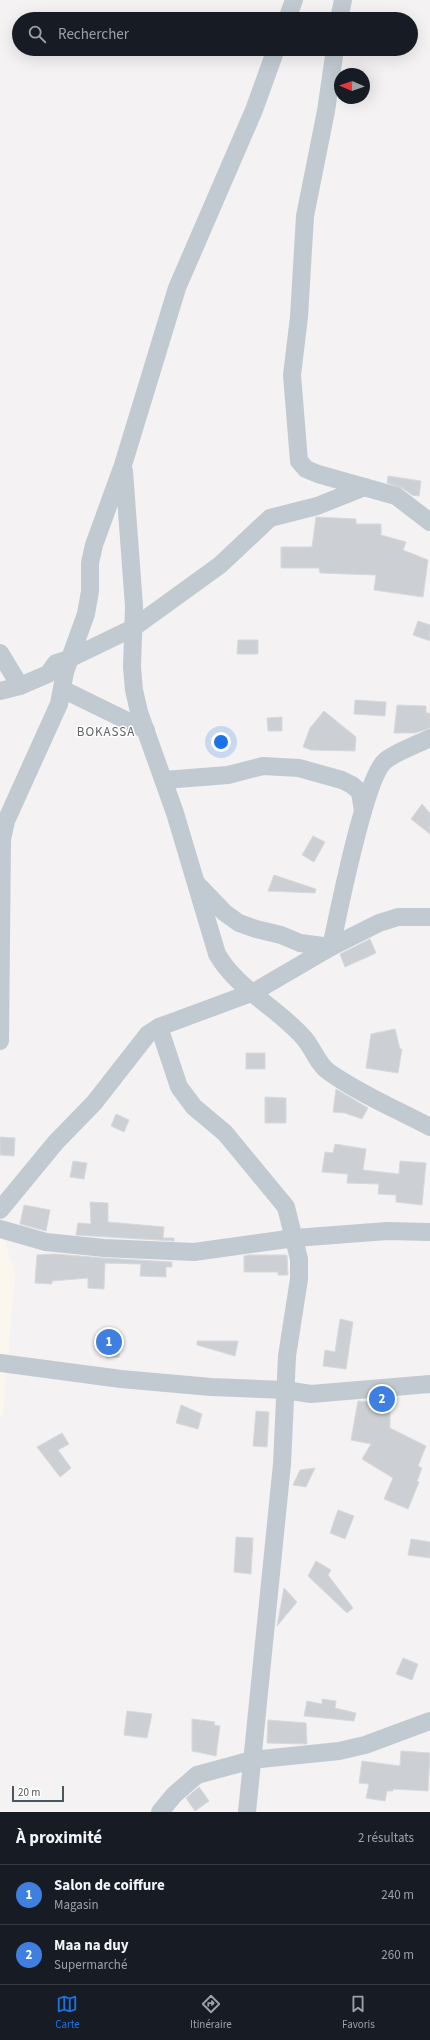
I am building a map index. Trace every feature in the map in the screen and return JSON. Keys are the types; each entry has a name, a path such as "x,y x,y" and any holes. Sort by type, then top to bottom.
{"street":[{"path":"290,12 294,0"},
{"path":"340,12 343,0"},
{"path":"0,1041 3,833 6,821 59,704 70,659 86,614 90,591 90,563 94,545 123,465 177,288 254,110 273,56"},
{"path":"334,56 326,111 305,216 299,317 292,375 299,461 306,469 396,496 430,522"},
{"path":"123,465 134,606 134,690 197,884 217,954 223,963 242,983 254,992 304,1038 326,1071 354,1088 430,1127"},
{"path":"0,691 20,686 48,674 56,663 70,659 133,628 220,565 270,518 317,506 365,487"},
{"path":"0,653 20,686"},
{"path":"62,689 146,730"},
{"path":"331,947 363,811 379,770 385,760 430,738"},
{"path":"164,780 228,775 263,766 299,768 342,780 352,785 360,792 363,811"},
{"path":"342,780 379,770"},
{"path":"197,884 225,913 239,923 256,929 281,934 300,943 331,947"},
{"path":"0,1210 56,1142 94,1103 148,1034 159,1027 254,992 331,947 379,923 398,917 430,917"},
{"path":"159,1027 179,1087 194,1107 225,1133 286,1207 295,1238 299,1259 299,1279 287,1356 282,1464 247,1812"},
{"path":"0,1229 46,1242 104,1248 194,1252 295,1238 387,1231 430,1232"},
{"path":"0,1363 121,1379 211,1387 285,1390 311,1394 430,1384"},
{"path":"160,1812 174,1795 197,1775 252,1760 339,1751 365,1745 430,1721"}],"shaded area":[{"path":"0,1226 15,1273 3,1416 0,1415"}],"building":[{"path":"388,476 421,481 419,496 412,495 402,488 387,483"},
{"path":"316,517 356,519 356,524 381,524 381,535 406,542 403,550 428,560 423,597 374,590 376,575 320,573 319,568 281,568 281,547 312,547"},
{"path":"418,621 430,625 430,641 413,635"},
{"path":"238,640 258,640 258,654 237,654"},
{"path":"355,700 386,702 385,716 354,714"},
{"path":"397,705 426,706 426,713 430,713 430,728 415,733 394,733"},
{"path":"324,711 356,737 355,751 311,750 303,747 310,728"},
{"path":"282,717 282,731 268,731 267,718"},
{"path":"422,804 430,813 430,834 411,819"},
{"path":"313,836 325,842 314,862 302,855"},
{"path":"274,875 316,889 315,893 268,891"},
{"path":"370,939 376,953 345,967 340,954"},
{"path":"395,1029 400,1049 402,1049 398,1073 366,1068 371,1034"},
{"path":"246,1053 265,1053 265,1069 246,1069"},
{"path":"336,1089 368,1108 362,1119 345,1113 333,1112"},
{"path":"265,1097 286,1098 286,1123 265,1123"},
{"path":"116,1114 129,1120 124,1132 111,1126"},
{"path":"0,1137 15,1138 14,1156 0,1155"},
{"path":"335,1144 366,1149 363,1170 399,1174 400,1161 426,1163 422,1205 396,1202 396,1195 378,1194 379,1184 347,1183 348,1174 322,1172 325,1152 333,1153"},
{"path":"73,1161 87,1163 84,1179 70,1177"},
{"path":"90,1202 108,1203 108,1222 164,1227 163,1238 174,1238 174,1241 76,1235 78,1223 91,1224"},
{"path":"24,1205 50,1210 46,1231 20,1224"},
{"path":"55,1254 172,1262 172,1267 166,1267 166,1277 140,1276 141,1264 105,1263 104,1289 88,1288 88,1278 52,1281 52,1284 35,1283 37,1255"},
{"path":"287,1255 288,1275 278,1275 278,1272 244,1272 244,1256"},
{"path":"340,1319 353,1322 346,1369 323,1366 325,1350 335,1352"},
{"path":"121,1336 119,1357 107,1358 100,1338"},
{"path":"197,1341 238,1341 235,1356 197,1345"},
{"path":"390,1398 390,1428 426,1446 418,1466 422,1468 417,1481 419,1482 408,1509 384,1499 393,1478 362,1459 371,1444 351,1440 358,1401 374,1402 374,1399"},
{"path":"181,1405 202,1414 198,1429 176,1423"},
{"path":"256,1411 269,1412 267,1447 253,1446"},
{"path":"62,1433 69,1444 58,1450 71,1468 60,1477 37,1447"},
{"path":"315,1468 306,1487 293,1485 300,1470"},
{"path":"338,1510 354,1516 345,1539 330,1533"},
{"path":"236,1537 253,1538 251,1574 234,1572"},
{"path":"411,1539 430,1542 430,1558 408,1555"},
{"path":"316,1561 331,1570 328,1575 353,1608 347,1613 308,1576"},
{"path":"284,1588 297,1602 277,1626"},
{"path":"403,1658 418,1664 412,1680 396,1674"},
{"path":"322,1699 336,1701 335,1708 356,1713 354,1721 304,1716 307,1701 322,1704"},
{"path":"127,1711 152,1714 147,1738 124,1735"},
{"path":"192,1719 215,1722 214,1725 220,1726 216,1756 192,1751"},
{"path":"268,1720 306,1723 307,1744 267,1743"},
{"path":"401,1751 430,1753 428,1791 393,1789 393,1791 387,1791 385,1801 366,1798 369,1784 359,1783 362,1761 400,1766"},
{"path":"199,1787 209,1801 195,1811 186,1798"}],"place":[{"name":"Salon de coiffure","path":"109,1342"},
{"name":"Maa na duy","path":"382,1399"}],"district":[{"name":"BOKASSA","path":"106,732"}]}
